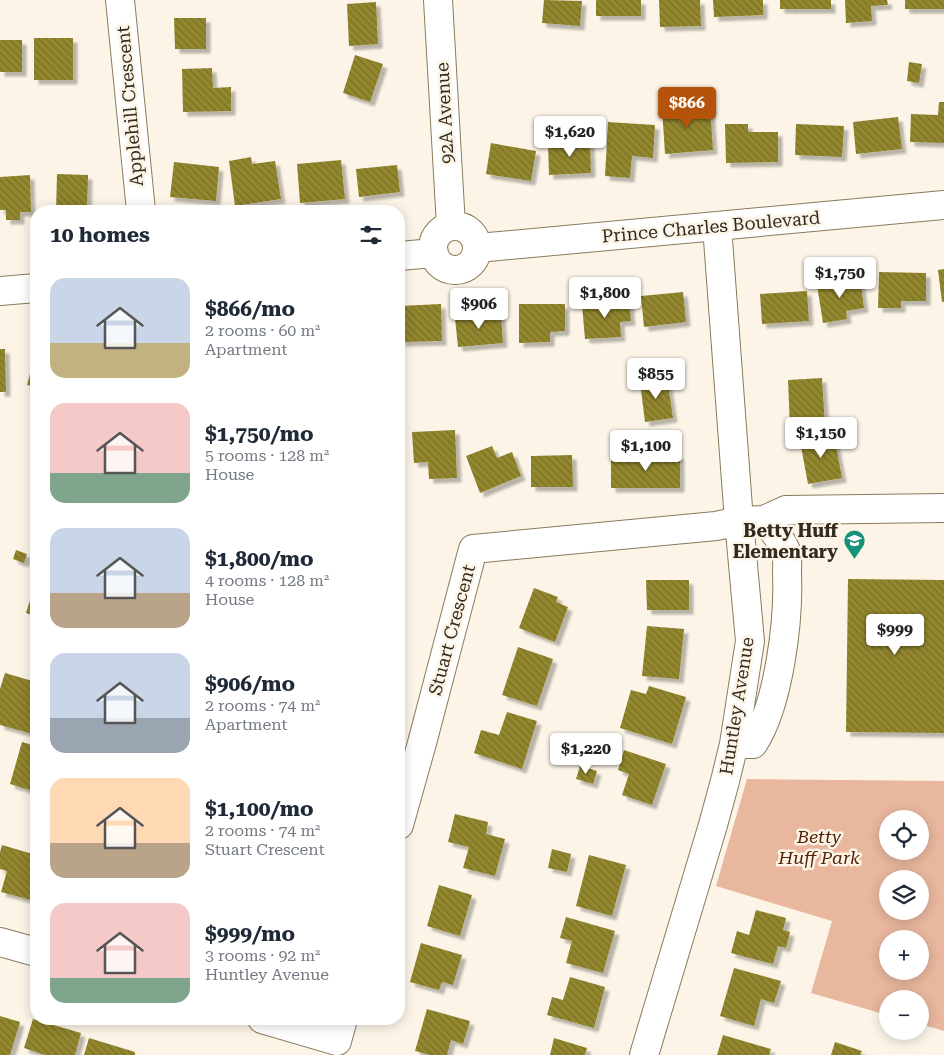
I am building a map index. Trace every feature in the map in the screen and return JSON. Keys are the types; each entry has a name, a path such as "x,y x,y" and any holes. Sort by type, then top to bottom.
{"street":[{"name":"Applehill Crescent","path":"120,0 139,205"},
{"name":"92A Avenue","path":"438,0 451,226"},
{"name":"Prince Charles Boulevard","path":"478,248 944,205"},
{"path":"451,226 461,226 473,235 478,248 472,262 460,270 446,268 440,264 434,253 434,243 441,231 451,226"},
{"name":"Huntley Avenue","path":"644,1055 713,825 734,744 750,640 752,521 717,226"},
{"path":"405,255 434,253"},
{"path":"0,291 30,288"},
{"path":"752,521 786,510 944,508"},
{"path":"734,744 753,744 770,708 783,645 788,593 786,552 774,532 752,521"},
{"name":"Stuart Crescent","path":"405,804 473,549 752,521"},
{"path":"0,942 30,950"},
{"path":"282,1025 337,1041 341,1025"}],"green space":[{"name":"Betty Huff Park","path":"747,779 944,781 944,1031 929,1027 929,990 879,990 879,1013 811,993 832,921 716,886"}],"building":[{"path":"544,0 582,1 580,26 542,23"},
{"path":"596,0 641,0 641,16 596,16"},
{"path":"659,0 700,0 701,26 660,27"},
{"path":"713,0 763,0 763,15 714,17"},
{"path":"780,0 831,0 831,9 780,9"},
{"path":"845,0 887,0 888,5 871,6 872,21 846,23"},
{"path":"905,0 944,0 944,9 905,9"},
{"path":"376,2 378,44 349,46 347,4"},
{"path":"174,18 206,18 206,49 175,49"},
{"path":"34,38 73,38 73,80 34,80"},
{"path":"0,40 22,40 22,72 0,72"},
{"path":"355,55 383,64 370,102 343,93"},
{"path":"909,62 922,64 919,83 907,81"},
{"path":"212,68 213,88 231,87 231,111 183,112 182,69"},
{"path":"939,102 944,102 944,143 910,142 911,114 938,115"},
{"path":"710,105 713,150 665,154 662,108"},
{"path":"898,117 902,149 856,154 853,122"},
{"path":"608,122 655,125 653,158 632,156 630,178 605,176"},
{"path":"725,124 748,124 748,132 778,132 778,162 726,163"},
{"path":"796,124 844,126 842,157 795,155"},
{"path":"590,142 591,173 549,175 548,144"},
{"path":"491,143 536,151 531,181 486,174"},
{"path":"251,157 252,164 275,161 281,199 235,205 229,161"},
{"path":"341,160 345,199 300,203 297,164"},
{"path":"174,162 219,167 216,201 170,197"},
{"path":"397,165 400,192 359,197 356,169"},
{"path":"57,174 88,175 87,205 56,205"},
{"path":"30,175 30,212 20,212 20,220 6,220 6,210 0,210 0,177"},
{"path":"944,269 944,302 942,302 938,270"},
{"path":"879,272 926,273 926,301 901,301 901,308 878,308"},
{"path":"860,278 864,308 846,311 847,319 823,323 817,285"},
{"path":"807,291 809,321 762,324 760,294"},
{"path":"683,292 686,322 644,327 641,296"},
{"path":"629,301 631,321 620,322 621,337 585,339 582,305"},
{"path":"441,304 442,341 405,342 405,306"},
{"path":"519,304 565,304 565,331 550,332 550,342 519,343"},
{"path":"501,314 503,343 458,347 455,318"},
{"path":"0,349 5,349 6,392 0,392"},
{"path":"30,374 30,386 27,385"},
{"path":"667,378 673,418 645,422 640,382"},
{"path":"822,378 825,426 790,428 788,380"},
{"path":"455,430 457,478 429,479 428,462 414,463 412,432"},
{"path":"834,435 842,478 808,484 800,441"},
{"path":"492,446 497,458 512,452 521,476 480,493 466,456"},
{"path":"572,455 573,487 531,487 531,456"},
{"path":"611,455 680,455 680,488 611,488"},
{"path":"16,550 27,554 24,563 13,559"},
{"path":"848,579 944,580 944,733 846,732"},
{"path":"646,580 689,580 689,610 647,610"},
{"path":"534,588 558,597 556,602 568,607 555,642 519,628"},
{"path":"30,600 30,614 26,613"},
{"path":"647,626 684,629 679,679 642,676"},
{"path":"518,647 553,659 537,706 502,695"},
{"path":"5,673 30,680 30,733 0,725 0,689"},
{"path":"649,686 686,697 672,744 620,728 631,690 646,694"},
{"path":"507,712 537,721 522,769 474,753 481,730 499,735"},
{"path":"22,742 30,744 30,790 10,784"},
{"path":"624,750 666,764 652,805 622,795 629,774 618,770"},
{"path":"580,766 597,771 593,784 576,779"},
{"path":"455,814 488,822 486,834 505,839 495,876 463,868 469,847 448,842"},
{"path":"2,845 30,853 30,900 1,892 7,871 0,869"},
{"path":"552,849 571,854 567,872 548,868"},
{"path":"589,855 626,865 612,916 576,906"},
{"path":"439,885 472,895 460,936 427,926"},
{"path":"756,910 786,918 783,930 790,932 786,948 778,946 773,964 731,953 737,931 749,935"},
{"path":"566,917 615,931 603,973 566,963 572,941 560,938"},
{"path":"421,943 462,955 453,985 442,982 439,990 410,982"},
{"path":"734,968 781,981 774,1003 761,999 754,1026 720,1016"},
{"path":"570,977 605,987 594,1028 547,1015 552,997 563,1000"},
{"path":"427,1009 470,1021 463,1044 451,1040 447,1055 430,1055 415,1051"},
{"path":"0,1016 20,1022 10,1055 0,1055"},
{"path":"31,1025 54,1025 81,1033 75,1055 45,1055 24,1048"},
{"path":"723,1035 771,1049 769,1055 717,1055"},
{"path":"89,1038 135,1052 135,1055 84,1055"},
{"path":"554,1038 587,1048 585,1055 550,1055"},
{"path":"835,1042 862,1051 860,1055 831,1055"}],"place":[{"name":"Betty Huff Elementary","path":"854,560"}]}
